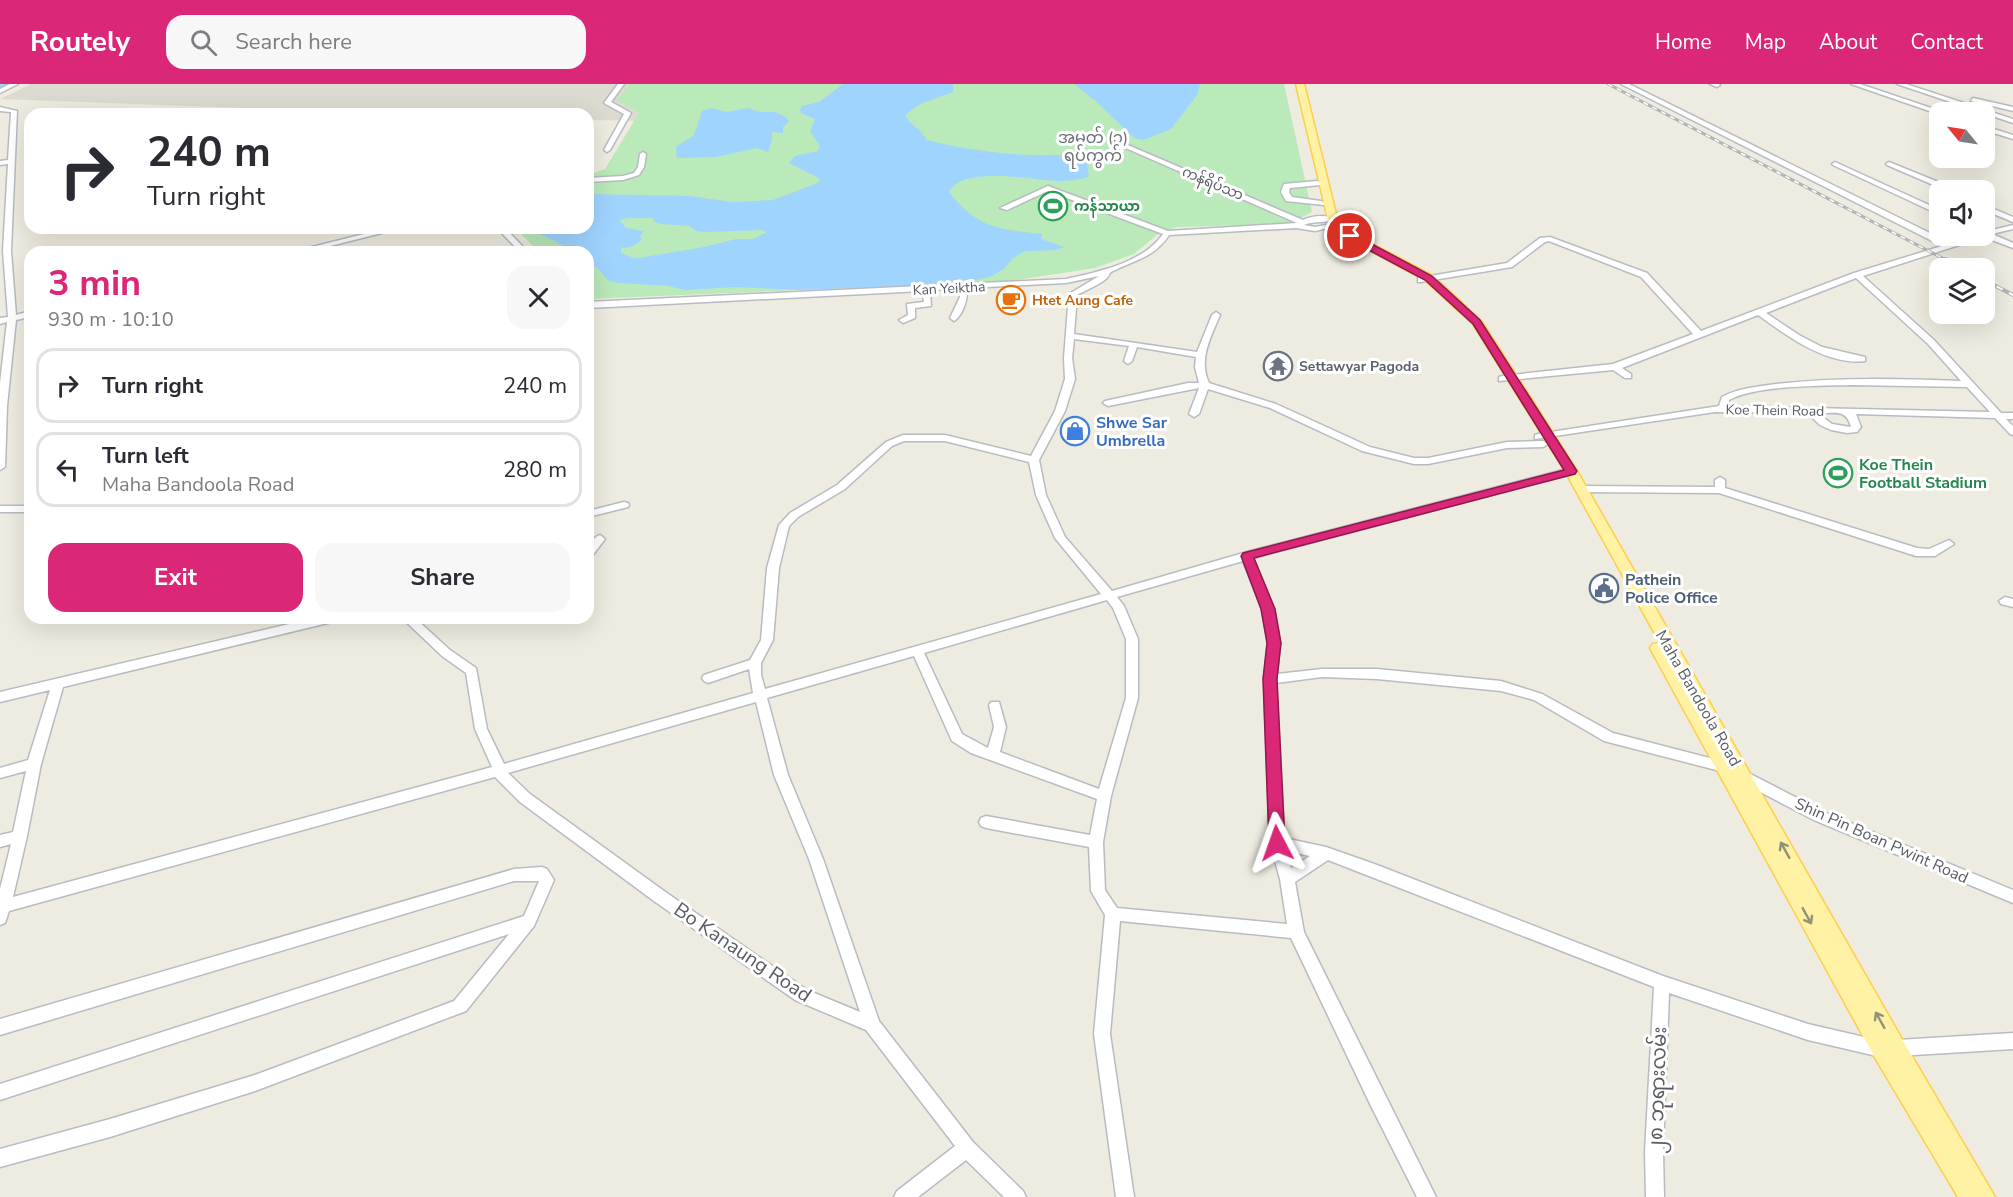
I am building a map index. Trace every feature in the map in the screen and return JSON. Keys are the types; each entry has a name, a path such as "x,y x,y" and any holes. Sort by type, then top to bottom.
{"main road":[{"path":"1295,84 1321,203 1331,222"},
{"path":"1300,84 1331,222"},
{"name":"Maha Bandoola Road","path":"1331,222 1342,237 1425,279 1470,328 1507,378 1543,439 1580,489 1742,774 1919,1109 1970,1197"},
{"name":"Maha Bandoola Road","path":"1566,472 1724,766 1889,1049 1984,1197"}],"street":[{"path":"0,91 15,84"},
{"path":"607,150 628,113 607,103 621,84"},
{"path":"1624,84 1929,236"},
{"path":"1856,84 1929,109"},
{"path":"1900,84 2012,120"},
{"path":"1923,84 1957,96 2013,109"},
{"path":"0,109 15,111 10,132 9,148 12,161 5,194 4,213 3,251 12,318 5,347 0,467"},
{"path":"2012,120 1984,128 2013,138"},
{"name":"ကန်ရိပ်သာ","path":"1123,144 1299,224"},
{"path":"594,180 623,178 637,174 641,167 643,154"},
{"path":"0,163 12,161"},
{"path":"1835,164 1929,208"},
{"path":"1889,164 1929,181"},
{"path":"0,179 10,177"},
{"path":"1317,183 1287,186 1285,192 1289,199 1321,203"},
{"path":"1004,208 1048,188 1167,233 1299,224 1315,229 1331,222"},
{"path":"1995,212 2013,220"},
{"path":"1995,231 2013,227"},
{"path":"1125,1197 1102,1034 1113,914 1098,891 1096,842 1104,796 1132,698 1132,639 1118,606 1060,537 1041,495 1034,460 1060,411 1070,379 1068,358 1073,294 1085,281 1104,276 1108,270 1134,261 1164,239 1167,233"},
{"path":"322,246 373,234"},
{"path":"507,234 518,246"},
{"path":"1425,279 1509,265 1543,240 1550,239 1644,274 1699,335"},
{"path":"1995,239 2013,246"},
{"path":"1507,378 1615,367 1857,275 1949,246"},
{"path":"1857,275 1931,342 2013,432"},
{"name":"Kan Yeiktha","path":"594,305 1085,281"},
{"path":"954,318 964,297 963,288"},
{"path":"912,318 910,306 928,303 926,289"},
{"path":"0,295 10,293"},
{"path":"1760,312 1816,350 1837,356 1862,359"},
{"path":"0,321 24,315"},
{"path":"1205,385 1199,375 1199,355 1216,315"},
{"path":"1071,336 1199,355"},
{"path":"1128,361 1134,344"},
{"path":"1615,367 1628,376"},
{"path":"1723,409 1725,399 1734,394 1808,383 1854,381 1970,384"},
{"path":"1108,404 1188,386 1205,385"},
{"path":"1194,414 1205,385"},
{"name":"Koe Thein Road","path":"1205,385 1273,406 1366,449 1414,461 1428,461 1507,445 1723,409 2013,416"},
{"path":"1809,410 1821,422 1831,427 1845,431 1854,430 1856,427 1853,416 1847,411"},
{"path":"872,1025 816,859 781,775 759,696 755,663 767,640 773,568 784,525 794,515 841,487 889,444 903,438 945,438 1034,460"},
{"path":"1,910 498,771 1247,556 1566,472"},
{"path":"1580,489 1720,485 1916,552 1931,553 1949,544"},
{"path":"594,512 624,505"},
{"path":"0,509 24,509"},
{"path":"594,546 600,539"},
{"path":"1247,556 1268,609 1274,643 1270,679 1277,843 1287,879 1296,932 1377,1100 1427,1197"},
{"path":"0,697 307,624"},
{"name":"Bo Kanaung Road","path":"415,624 446,653 472,671 481,729 498,771 525,798 659,896 801,994 872,1025 967,1148 1017,1197"},
{"path":"917,650 957,737 976,749 1104,796"},
{"path":"708,678 755,663"},
{"name":"Shin Pin Boan Pwint Road","path":"1270,679 1322,674 1377,674 1501,686 1538,697 1609,737 1724,766 1820,816 2013,897"},
{"path":"1,910 20,836 34,764 58,683"},
{"path":"993,754 1000,727 1000,717 995,705"},
{"path":"0,773 34,764"},
{"path":"986,822 1096,842"},
{"path":"0,841 20,836"},
{"path":"1277,843 1326,853 1372,868 1662,983 1808,1032 1889,1049 2013,1041"},
{"path":"1287,879 1326,853"},
{"path":"0,1027 514,874 542,873 547,880 529,921 460,1006 255,1083 110,1128 0,1158"},
{"path":"1113,914 1296,932"},
{"path":"0,1092 529,921"},
{"name":"၂၈ ဘုရားလမ်း","path":"1655,1197 1654,1152 1662,983"},
{"path":"903,1197 967,1148"}],"shaded area":[{"path":"31,84 682,84 644,121 594,120 594,108 242,108 0,99"}],"green space":[{"path":"630,84 1284,84 1312,212 1289,224 1177,227 1158,234 1134,254 1095,268 1009,281 594,299 594,246 533,246 521,234 594,234 594,173 605,169 639,113 617,100"}],"water":[{"path":"843,84 953,84 953,92 920,104 905,115 926,140 997,153 1022,155 1070,154 1117,148 1121,156 1087,165 1089,176 1085,178 1057,181 982,176 956,184 949,192 980,220 1013,231 1042,234 1041,239 1064,247 1055,250 1025,251 992,276 963,284 799,290 736,287 685,290 668,286 619,283 609,281 594,266 594,246 565,246 541,235 594,234 594,194 689,196 733,202 773,200 818,183 820,180 817,177 789,163 795,156 818,151 820,146 810,131 815,119 801,113 802,106 819,102","holes":["653,218 653,221 661,224 690,226 696,231 706,232 762,230 767,232 753,239 736,239 645,257 633,258 621,253 621,248 631,247 642,240 640,236 644,231 626,228 619,220"]},
{"path":"1074,84 1200,84 1197,95 1171,129 1143,140 1134,138 1097,102"},
{"path":"711,108 727,112 748,108 760,112 775,112 786,117 789,122 783,127 783,133 772,132 768,152 757,148 716,157 677,158 676,147 694,135 702,111"}],"waterway":[{"path":"0,86 5,84"}],"railway":[{"path":"1608,84 1942,258"},
{"path":"1995,286 2013,295"}],"place":[{"name":"ကန်သာယာ","path":"1053,206"},
{"name":"Htet Aung Cafe","path":"1011,300"},
{"name":"Settawyar Pagoda","path":"1278,366"},
{"name":"Shwe Sar Umbrella","path":"1075,431"},
{"name":"Koe Thein Football Stadium","path":"1838,473"},
{"name":"Pathein Police Office","path":"1604,588"}],"district":[{"name":"အမှတ် (၃) ရပ်ကွက်","path":"1093,146"}],"route":[{"path":"1277,843 1270,679 1274,643 1268,609 1247,556 1571,471 1477,322 1429,278 1350,236"}]}
